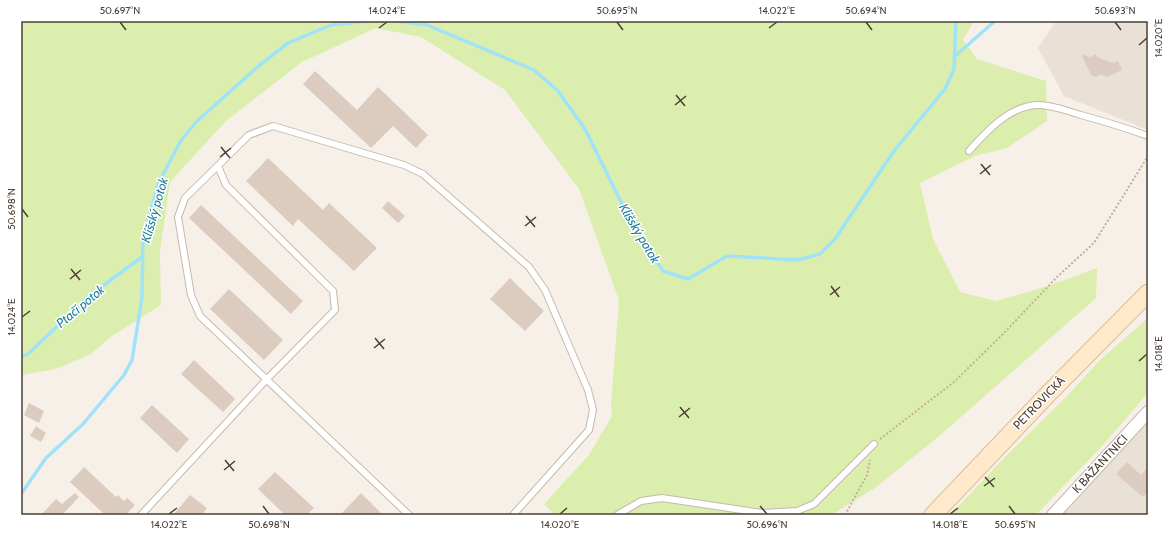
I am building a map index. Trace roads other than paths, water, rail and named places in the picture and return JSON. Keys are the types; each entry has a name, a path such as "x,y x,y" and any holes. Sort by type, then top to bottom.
{"main road":[{"name":"PETROVICKÁ","path":"933,515 1050,392 1148,293"}],"street":[{"name":"K BAŽANTNICI","path":"1053,515 1148,412"}],"lane":[{"path":"969,151 995,124 1011,113 1029,106 1038,105 1049,106 1107,122 1148,136"},
{"path":"409,515 200,316 191,295 178,217 185,198 249,135 273,126 404,165 423,174 529,267 545,290 588,390 593,410 589,430 513,515"},
{"path":"141,515 266,380 334,310 333,292 226,185 218,166"},
{"path":"617,515 642,501 662,498 762,513 797,511 814,504 874,444"}],"waterway":[{"name":"Klíšský potok","path":"21,494 46,458 83,424 124,375 132,360 142,298 143,237 159,182 180,142 196,122 261,64 288,43 331,25 368,21"},
{"name":"Klíšský potok","path":"396,21 427,25 534,70 558,91 585,129 628,216 663,271 688,279 727,256 797,260 820,254 835,239 894,151 945,89 954,69 956,21"},
{"path":"954,57 995,21"},
{"name":"Ptačí potok","path":"21,357 28,354 89,296 142,257"}]}
